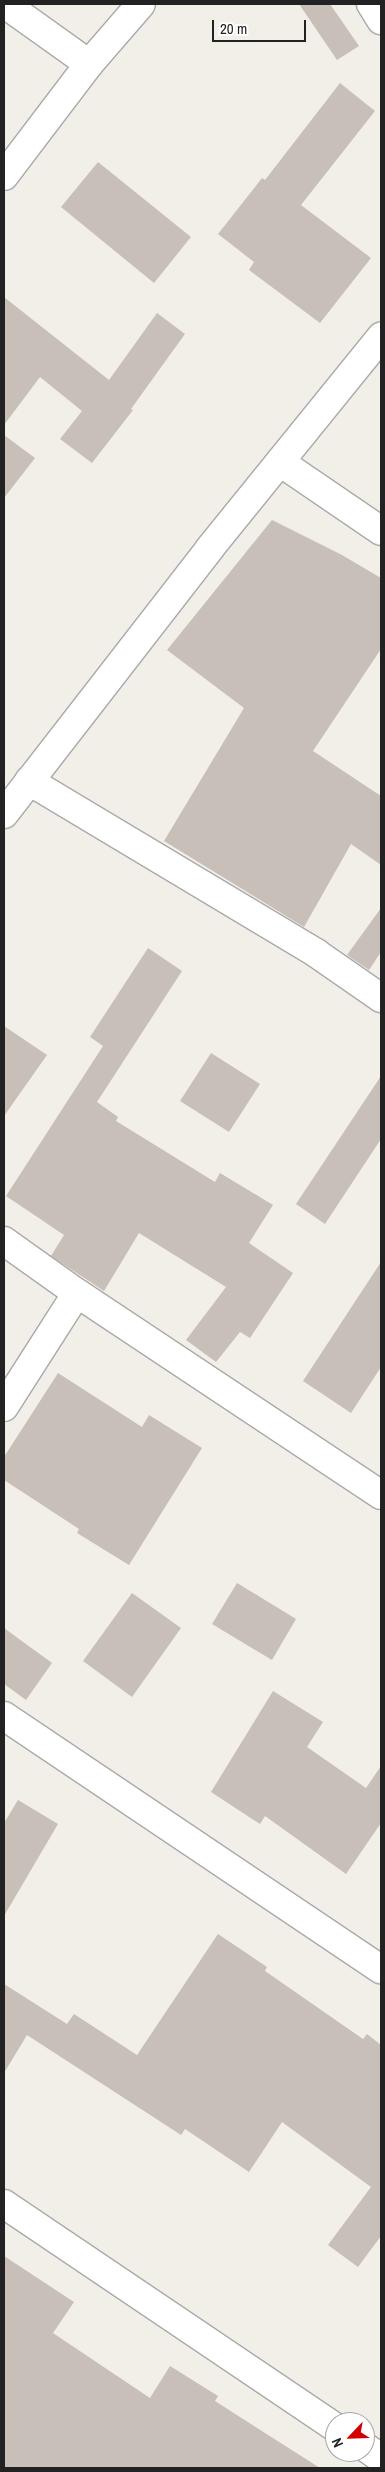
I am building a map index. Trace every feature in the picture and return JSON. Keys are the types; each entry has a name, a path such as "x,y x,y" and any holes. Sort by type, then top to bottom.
{"street":[{"path":"5,4 89,64"},
{"path":"4,176 89,64 141,4"},
{"path":"372,4 381,20"},
{"path":"4,814 204,556 381,338"},
{"path":"280,462 381,531"},
{"path":"29,781 316,953 381,998"},
{"path":"4,1241 76,1293 381,1495"},
{"path":"4,1407 76,1293"},
{"path":"4,1716 381,1969"},
{"path":"4,2204 325,2420"}],"building":[{"path":"299,4 330,4 359,46 337,60"},
{"path":"340,83 375,111 301,205 371,258 320,323 249,270 254,262 218,234 262,178 265,180"},
{"path":"98,162 191,237 154,283 61,207"},
{"path":"4,297 109,380 157,313 185,334 131,409 133,410 92,463 60,439 82,411 40,377 4,425"},
{"path":"4,435 35,458 4,498"},
{"path":"272,520 342,555 381,578 381,649 313,751 381,796 381,865 351,844 304,927 164,841 244,708 167,650"},
{"path":"381,908 381,952 369,970 347,955"},
{"path":"148,948 182,971 97,1102 118,1117 116,1121 215,1182 220,1173 273,1205 249,1243 293,1273 250,1338 240,1332 216,1362 186,1340 226,1287 139,1233 104,1291 51,1256 64,1235 6,1196 103,1046 90,1037"},
{"path":"4,1026 47,1055 4,1116"},
{"path":"211,1053 260,1084 229,1132 180,1101"},
{"path":"381,1076 381,1139 325,1224 296,1204"},
{"path":"381,1262 381,1367 351,1413 303,1381"},
{"path":"58,1373 142,1427 149,1415 202,1448 129,1565 77,1533 79,1529 4,1480 4,1457"},
{"path":"237,1583 296,1619 272,1660 212,1624"},
{"path":"132,1593 181,1628 132,1697 83,1661"},
{"path":"4,1628 52,1663 26,1700 4,1684"},
{"path":"273,1691 323,1722 307,1747 366,1788 381,1766 381,1823 346,1874 265,1816 260,1824 211,1792"},
{"path":"18,1800 58,1824 4,1916 4,1823"},
{"path":"218,1934 267,1967 265,1971 363,2039 367,2034 381,2045 381,2236 358,2267 328,2245 371,2187 282,2122 249,2172 185,2129 181,2135 27,2035 4,2073 4,1984 67,2024 74,2014 137,2055"},
{"path":"4,2256 74,2302 53,2333 150,2398 170,2366 218,2396 215,2401 320,2468 4,2468"}]}
